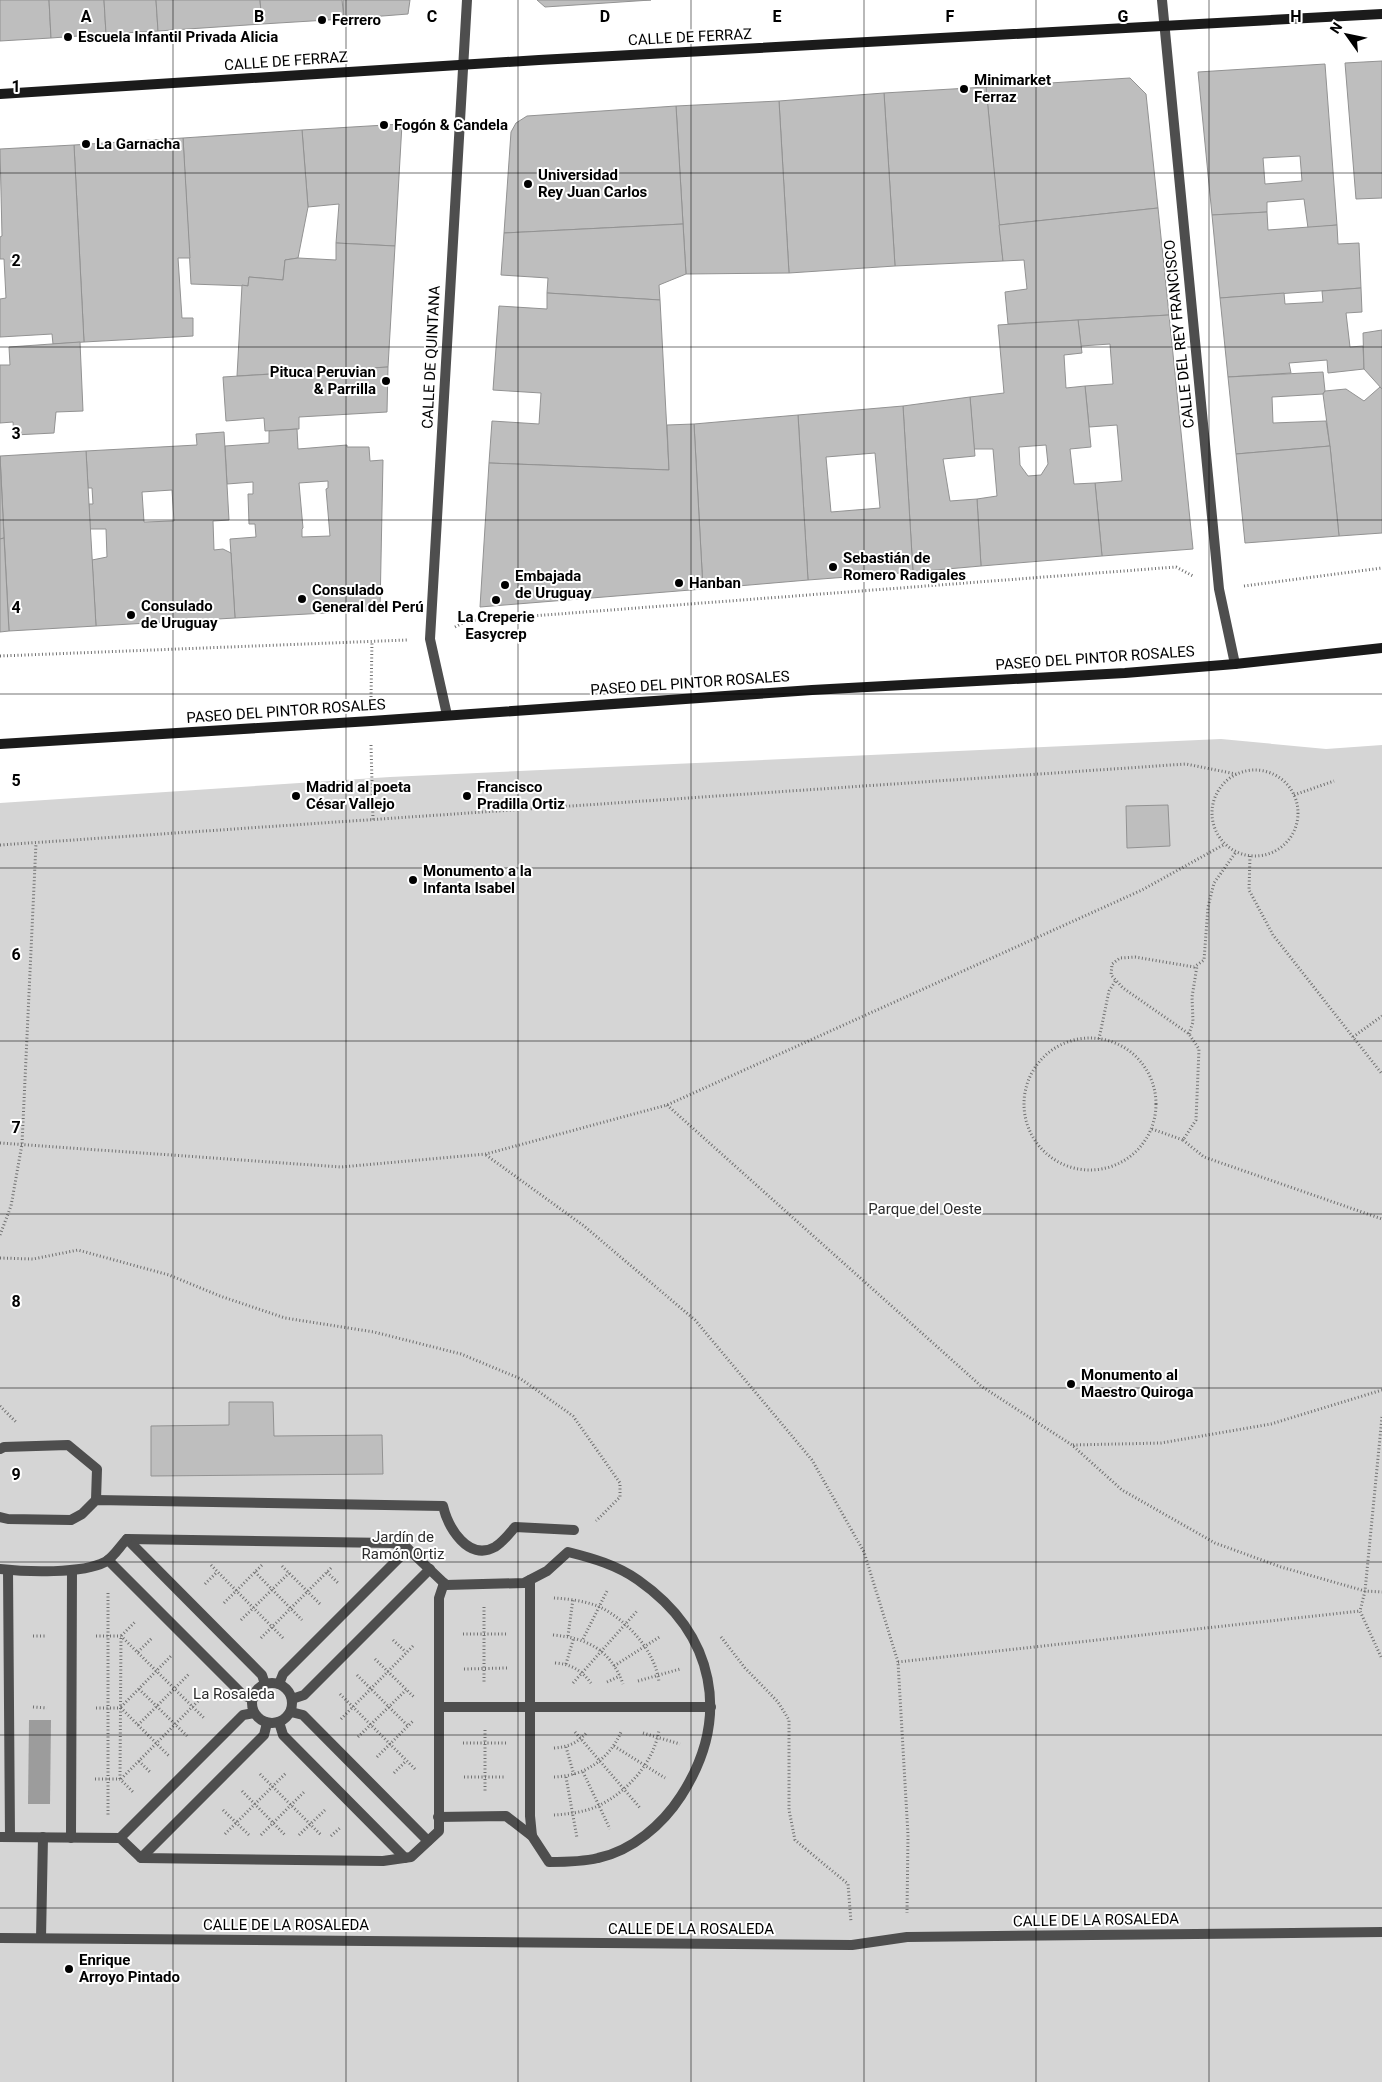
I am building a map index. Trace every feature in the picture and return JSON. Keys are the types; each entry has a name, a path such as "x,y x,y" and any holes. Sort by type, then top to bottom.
{"main road":[{"name":"CALLE DE FERRAZ","path":"0,94 463,65 1382,14"},
{"name":"PASEO DEL PINTOR ROSALES","path":"0,744 812,690 1125,673 1235,664 1382,648"}],"street":[{"name":"CALLE DE QUINTANA","path":"447,715 430,639 467,0"},
{"name":"CALLE DEL REY FRANCISCO","path":"1162,0 1219,589 1235,664"},
{"path":"0,1449 4,1447 68,1445 97,1469 96,1500 82,1514 71,1520 8,1519 0,1517"},
{"path":"96,1500 443,1506 450,1527 459,1540 469,1548 484,1550 494,1547 515,1527 574,1530"},
{"path":"127,1539 262,1675 265,1684"},
{"path":"438,1817 506,1816 532,1836 549,1862 599,1858 620,1850 656,1826 673,1809 685,1790 704,1751 711,1707 709,1684 703,1663 683,1623 654,1592 637,1579 618,1568 592,1558 568,1552 547,1571 524,1583 515,1584 446,1585 444,1583 430,1569 404,1545 382,1542 127,1539 108,1560 94,1567 72,1570 4,1569 8,1707 5,1837 120,1838 141,1858 200,1860 382,1861 411,1857 439,1831 438,1817 438,1634 439,1598 444,1583"},
{"path":"279,1684 283,1674 408,1549"},
{"path":"108,1560 243,1695 253,1699"},
{"path":"292,1699 304,1695 430,1569"},
{"path":"71,1838 72,1570"},
{"path":"530,1580 530,1816 532,1836"},
{"path":"265,1684 279,1684 285,1688 292,1699 291,1712 287,1718 279,1722 267,1723 258,1718 254,1712 252,1706 255,1692 265,1684"},
{"path":"439,1707 711,1707"},
{"path":"120,1838 243,1715 254,1712"},
{"path":"291,1712 303,1715 428,1841"},
{"path":"279,1722 282,1735 405,1858"},
{"path":"141,1858 264,1735 267,1723"},
{"path":"41,1938 44,1838"},
{"name":"CALLE DE LA ROSALEDA","path":"0,1938 852,1945 907,1937 1382,1932"}],"path":[{"path":"0,656 430,639 466,621 1176,567 1219,589 1382,568"},
{"path":"0,845 1186,764 1236,774"},
{"path":"1249,770 1263,770 1276,775 1286,783 1294,795 1297,821 1289,838 1274,851 1250,856 1236,852 1225,844 1217,833 1212,820 1212,806 1216,793 1225,782 1236,774 1249,770"},
{"path":"1294,795 1334,781"},
{"path":"0,1235 11,1206 22,1144 36,843"},
{"path":"0,1143 340,1167 486,1154 667,1105 1142,890 1225,844"},
{"path":"1183,1140 1196,1120 1199,1049 1189,1034 1123,988 1111,975 1112,964 1120,958 1135,957 1194,967 1204,960 1208,907 1214,883 1236,852"},
{"path":"1250,856 1249,890 1273,935 1382,1074"},
{"path":"1189,1034 1193,1022 1192,997 1197,966"},
{"path":"1100,1039 1109,991 1116,980"},
{"path":"1353,1037 1382,1016"},
{"path":"1091,1038 1100,1039 1112,1041 1131,1051 1146,1067 1154,1087 1157,1108 1152,1129 1140,1148 1123,1162 1102,1170 1080,1170 1059,1163 1042,1149 1030,1131 1024,1109 1026,1088 1036,1067 1050,1051 1069,1041 1091,1038"},
{"path":"667,1105 981,1386 1072,1444 1122,1490 1214,1543 1281,1567 1365,1592 1382,1592"},
{"path":"1152,1129 1183,1140 1204,1157 1382,1219"},
{"path":"486,1154 584,1226 695,1320 812,1460 864,1552 898,1662 908,1835 907,1937"},
{"path":"1072,1444 1160,1443 1262,1426 1382,1390"},
{"path":"1382,1417 1365,1592 1360,1611 1382,1659"},
{"path":"108,1560 108,1817"},
{"path":"207,1561 301,1656"},
{"path":"207,1620 266,1561"},
{"path":"277,1561 336,1620"},
{"path":"243,1656 338,1561"},
{"path":"583,1640 618,1568"},
{"path":"201,1588 217,1572"},
{"path":"255,1572 308,1626"},
{"path":"327,1572 344,1590"},
{"path":"237,1624 289,1573"},
{"path":"568,1636 572,1599"},
{"path":"898,1662 1360,1611"},
{"path":"614,1666 683,1623"},
{"path":"582,1672 626,1624"},
{"path":"138,1652 156,1634"},
{"path":"388,1634 406,1652"},
{"path":"323,1735 423,1636 438,1634 530,1634"},
{"path":"222,1736 192,1707 156,1671 138,1652 121,1636 120,1779 139,1761 156,1743 192,1707 223,1675"},
{"path":"566,1664 574,1637"},
{"path":"120,1708 188,1640"},
{"path":"358,1641 419,1703"},
{"path":"439,1668 530,1668"},
{"path":"138,1725 193,1670"},
{"path":"352,1670 408,1726"},
{"path":"322,1677 424,1779 438,1777 530,1778"},
{"path":"139,1689 193,1742"},
{"path":"353,1743 406,1690"},
{"path":"8,1707 120,1708 186,1773"},
{"path":"361,1773 419,1715"},
{"path":"581,1740 624,1789"},
{"path":"438,1744 530,1743"},
{"path":"614,1746 685,1790"},
{"path":"566,1747 574,1775"},
{"path":"200,1860 303,1755"},
{"path":"243,1757 327,1841 345,1823"},
{"path":"139,1761 156,1778"},
{"path":"389,1778 406,1761"},
{"path":"583,1772 620,1850"},
{"path":"566,1777 572,1814"},
{"path":"237,1787 292,1842"},
{"path":"255,1841 309,1787"},
{"path":"206,1793 274,1860 341,1793"}],"green space":[{"name":"Parque del Oeste","path":"1221,739 1326,749 1382,745 1382,2082 0,2082 0,803 390,777"}],"shaded area":[{"path":"29,1720 51,1720 50,1804 28,1804"}],"building":[{"path":"0,0 49,0 51,38 0,41"},
{"path":"49,0 104,0 106,34 51,38"},
{"path":"104,0 156,0 158,31 106,34"},
{"path":"156,0 260,0 262,24 158,31"},
{"path":"260,0 342,0 344,19 262,24"},
{"path":"343,0 410,0 408,14 344,19"},
{"path":"537,0 651,0 545,7"},
{"path":"1382,61 1382,198 1356,199 1345,63"},
{"path":"1325,64 1337,225 1308,228 1304,199 1267,202 1267,212 1212,215 1198,72","holes":["1300,156 1302,181 1265,184 1263,158"]},
{"path":"1130,78 1146,94 1158,208 999,225 986,87"},
{"path":"986,87 1003,261 895,266 884,93"},
{"path":"884,93 895,266 789,273 779,101"},
{"path":"779,101 789,273 686,274 676,106"},
{"path":"676,106 683,224 504,233 511,132 516,123 527,116"},
{"path":"402,124 395,246 336,243 339,204 308,207 302,130"},
{"path":"302,130 308,207 298,258 285,260 283,280 249,277 248,286 191,284 183,138"},
{"path":"183,138 190,258 178,258 182,318 193,318 193,336 84,342 74,145"},
{"path":"74,145 84,342 53,344 52,334 0,337 0,299 6,298 4,259 0,259 0,237 2,236 0,149"},
{"path":"1158,208 1169,315 1008,324 1005,292 1027,289 1024,260 1003,261 999,225"},
{"path":"1267,212 1268,230 1337,225 1338,244 1359,243 1361,288 1220,298 1212,215"},
{"path":"683,224 686,274 659,285 660,300 547,293 548,278 501,275 504,233"},
{"path":"336,243 395,246 388,367 237,376 242,285 248,286 249,277 283,280 285,260 298,258 336,260"},
{"path":"1361,288 1362,312 1346,313 1350,347 1363,346 1364,369 1328,373 1327,360 1289,363 1291,373 1228,377 1220,298 1284,293 1285,304 1323,302 1322,291"},
{"path":"547,293 660,300 669,470 489,463 492,421 539,424 541,393 493,390 499,306 547,309"},
{"path":"1169,315 1193,549 1102,556 1095,483 1122,481 1117,425 1089,427 1085,386 1113,384 1110,344 1081,346 1078,320"},
{"path":"1078,320 1082,353 1064,355 1066,388 1085,386 1091,447 1070,449 1074,484 1095,483 1102,556 981,566 977,499 997,496 993,449 974,449 970,397 1004,393 998,325","holes":["1046,445 1048,464 1041,475 1028,476 1020,465 1019,447"]},
{"path":"1382,330 1382,389 1364,369 1363,333"},
{"path":"80,342 83,411 56,412 54,433 14,435 13,422 0,423 0,365 10,365 9,347"},
{"path":"388,367 387,412 299,417 299,429 265,431 264,418 226,421 223,377"},
{"path":"1323,372 1325,391 1323,394 1272,397 1273,423 1326,421 1330,446 1236,454 1228,377"},
{"path":"1380,387 1382,389 1382,533 1339,536 1323,394 1325,391 1346,389 1364,401"},
{"path":"970,397 975,456 943,459 950,501 977,499 981,566 913,572 903,406"},
{"path":"903,406 913,572 808,580 798,415","holes":["875,453 880,508 831,512 826,457"]},
{"path":"798,415 808,580 703,589 694,424"},
{"path":"694,424 703,589 480,607 489,463 669,470 667,425"},
{"path":"297,429 298,449 347,445 347,447 369,447 370,461 383,460 380,610 235,618 230,539 256,537 255,524 249,524 248,494 253,494 253,482 227,484 225,446 269,443 269,431","holes":["328,481 328,488 326,489 330,536 302,537 299,483"]},
{"path":"224,432 229,520 213,521 214,550 223,549 231,553 235,618 96,626 92,560 107,557 106,529 90,529 89,504 93,504 92,488 88,488 86,451 197,445 196,434","holes":["172,490 174,521 144,522 142,492"]},
{"path":"1330,446 1339,536 1245,543 1236,454"},
{"path":"86,451 96,626 9,631 0,456"},
{"path":"0,456 4,538 0,539"},
{"path":"4,538 9,631 0,632 0,539"},
{"path":"1168,805 1170,846 1127,848 1126,806"},
{"path":"229,1402 273,1402 274,1436 382,1435 383,1474 151,1476 151,1426 229,1425"}],"place":[{"name":"Ferrero","path":"322,20"},
{"name":"Escuela Infantil Privada Alicia","path":"68,37"},
{"name":"Minimarket Ferraz","path":"964,89"},
{"name":"Fogón & Candela","path":"384,125"},
{"name":"La Garnacha","path":"86,144"},
{"name":"Universidad Rey Juan Carlos","path":"528,184"},
{"name":"Pituca Peruvian & Parrilla","path":"386,381"},
{"name":"Sebastián de Romero Radigales","path":"833,567"},
{"name":"Hanban","path":"679,583"},
{"name":"Embajada de Uruguay","path":"505,585"},
{"name":"Consulado General del Perú","path":"302,599"},
{"name":"La Creperie Easycrep","path":"496,600"},
{"name":"Consulado de Uruguay","path":"131,615"},
{"name":"Madrid al poeta César Vallejo","path":"296,796"},
{"name":"Francisco Pradilla Ortiz","path":"467,796"},
{"name":"Monumento a la Infanta Isabel","path":"413,880"},
{"name":"Monumento al Maestro Quiroga","path":"1071,1384"},
{"name":"Enrique Arroyo Pintado","path":"69,1969"}],"park label":[{"name":"Jardín de Ramón Ortiz","path":"403,1546"},
{"name":"La Rosaleda","path":"234,1694"}]}
